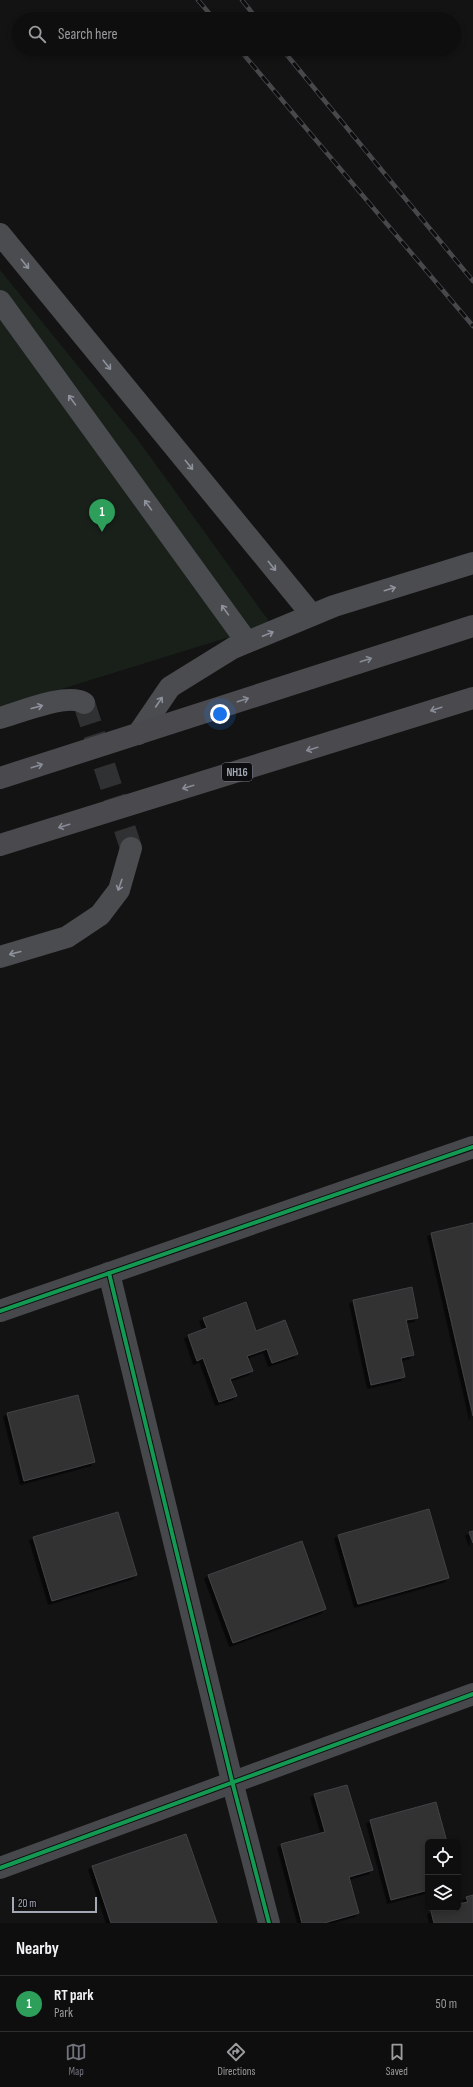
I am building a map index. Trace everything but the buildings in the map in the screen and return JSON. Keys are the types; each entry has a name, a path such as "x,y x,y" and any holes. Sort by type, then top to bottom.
{"highway":[{"path":"0,778 473,626"},
{"name":"NH16","path":"0,846 473,698"}],"street":[{"path":"0,234 312,615"},
{"path":"0,301 248,642"},
{"path":"138,734 170,687 233,648 334,606 473,563"},
{"path":"0,718 60,701 79,700 84,703"},
{"path":"0,957 67,937 100,915 119,890 131,848"},
{"path":"0,1311 473,1147"},
{"path":"109,1273 232,1781 269,1923"},
{"path":"0,1868 232,1781 473,1694"}],"shaded area":[{"path":"0,270 138,440 271,624 0,708"}],"tunnel":[{"path":"84,703 131,848"}],"railway":[{"path":"198,0 208,12"},
{"path":"242,0 251,12"},
{"path":"245,56 473,326"},
{"path":"288,56 473,281"}],"cycle path":[{"path":"0,1311 473,1147"},
{"path":"109,1273 232,1781 269,1923"},
{"path":"0,1868 473,1694"}],"place":[{"name":"RT park","path":"102,532"}]}
